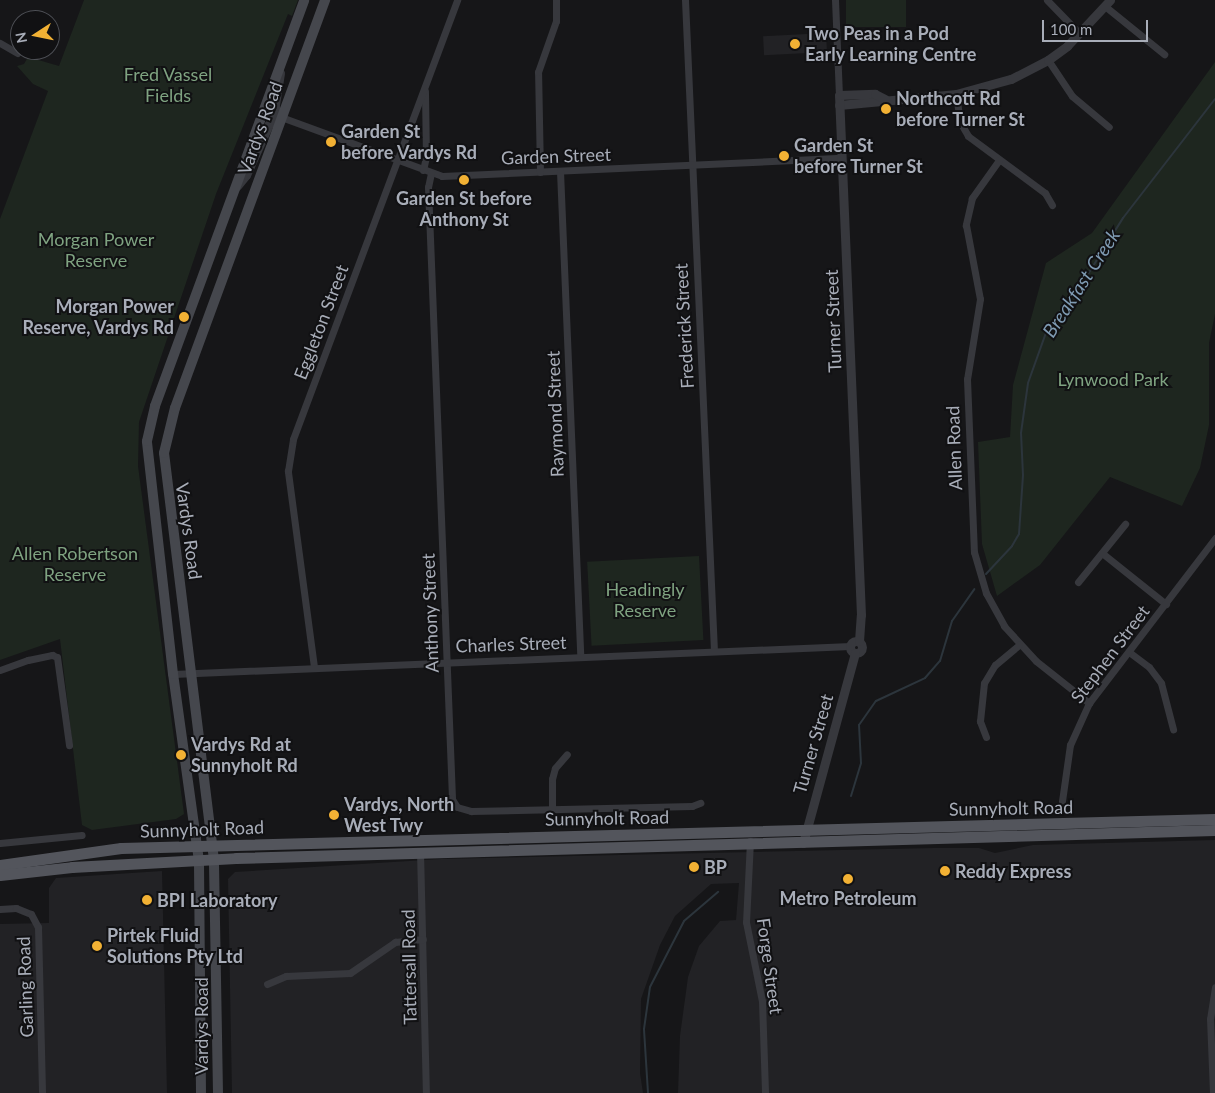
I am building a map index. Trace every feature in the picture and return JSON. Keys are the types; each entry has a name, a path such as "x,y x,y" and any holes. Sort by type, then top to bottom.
{"main road":[{"name":"Vardys Road","path":"201,1093 200,860 173,674 147,441 155,406 304,0"},
{"name":"Vardys Road","path":"218,1093 214,860 192,672 166,482 165,443 175,408 325,0"},
{"name":"Sunnyholt Road","path":"0,875 72,867 214,860 420,846 806,829 1214,826"},
{"name":"Sunnyholt Road","path":"0,865 121,848 752,845 1214,826"}],"street":[{"name":"Eggleton Street","path":"314,667 288,471 293,439 457,0"},
{"path":"540,172 538,72 556,21 556,0"},
{"name":"Frederick Street","path":"685,0 714,650"},
{"name":"Turner Street","path":"803,843 853,641 859,641 862,615 835,0"},
{"path":"1047,0 1080,34"},
{"path":"839,105 876,103 885,99 956,94 999,84 1048,60 1080,34 1108,3 1164,54"},
{"path":"281,117 276,113 275,106 283,57"},
{"path":"1048,60 1072,96 1109,127"},
{"path":"423,170 426,158 424,86"},
{"path":"839,95 875,94 885,99"},
{"path":"956,94 959,117 965,132 999,160 1045,193 1052,205"},
{"path":"235,188 246,175 269,124 275,116 281,117"},
{"name":"Garden Street","path":"281,117 431,173 448,176 842,158"},
{"name":"Allen Road","path":"999,160 972,198 966,219 980,299 967,379 972,533 976,563 986,593 998,616 1019,645 1089,703"},
{"name":"Raymond Street","path":"560,171 580,656"},
{"name":"Anthony Street","path":"431,173 428,187 452,799 455,804 472,811 692,806 700,803"},
{"path":"1078,582 1125,524"},
{"name":"Stephen Street","path":"1062,801 1070,745 1089,703 1215,538"},
{"path":"1102,553 1166,604"},
{"path":"986,737 980,721 984,683 995,665 1019,645"},
{"name":"Charles Street","path":"173,674 714,650 852,649"},
{"path":"1129,652 1149,667 1161,683 1173,729"},
{"path":"0,670 52,655 59,662 69,745"},
{"path":"552,808 552,779 555,768 567,754"},
{"path":"725,834 737,840 747,840 752,845"},
{"path":"0,843 82,835"},
{"name":"Forge Street","path":"752,845 746,917 762,1001 765,1093"},
{"name":"Tattersall Road","path":"420,846 426,1093"},
{"name":"Garling Road","path":"0,909 16,908 30,914 38,927 42,1093"},
{"path":"267,984 286,976 350,973 395,942 423,939"},
{"path":"1213,1093 1210,1019 1215,987"}],"shaded area":[{"name":"Two Peas in a Pod Early Learning Centre","path":"826,33 827,52 764,55 763,36"},
{"path":"1215,840 1215,1093 678,1093 680,1036 688,977 699,946 720,921 736,920 739,883 711,884 675,916 660,945 641,999 640,1073 643,1093 232,1093 228,879 235,872 441,859 935,848 979,848 995,853 1033,845"},
{"path":"162,871 167,1093 0,1093 0,924 49,923 49,888 56,878"}],"green space":[{"path":"84,0 298,0 292,16 288,14 216,194 139,422 138,466 184,814 176,819 92,830 82,825 60,639 0,660 0,219 48,91 33,84 17,66 24,64 26,60 38,60 59,66"},
{"path":"846,0 906,0 906,27 846,27"},
{"name":"Lynwood Park","path":"1215,62 1215,314 1209,343 1209,425 1200,468 1182,506 1110,477 1040,565 997,596 982,544 978,442 1010,437 1013,385 1046,263 1092,233"},
{"name":"Headingly Reserve","path":"699,556 703,640 592,646 587,562"}],"waterway":[{"name":"Breakfast Creek","path":"986,574 1012,546 1019,534 1023,475 1021,433 1028,383 1048,327 1085,279 1123,218 1215,99"},
{"name":"Breakfast Creek","path":"851,796 861,763 859,725 876,701 925,678 940,661 952,621 974,589"},
{"name":"Breakfast Creek","path":"648,1093 644,1029 650,987 684,921 718,892"}],"place":[{"name":"Two Peas in a Pod Early Learning Centre","path":"795,44"},
{"name":"Northcott Rd before Turner St","path":"886,109"},
{"name":"Garden St before Vardys Rd","path":"331,142"},
{"name":"Garden St before Turner St","path":"784,156"},
{"name":"Garden St before Anthony St","path":"464,180"},
{"name":"Morgan Power Reserve, Vardys Rd","path":"184,317"},
{"name":"Vardys Rd at Sunnyholt Rd","path":"181,755"},
{"name":"Vardys, North West Twy","path":"334,815"},
{"name":"BP","path":"694,867"},
{"name":"Reddy Express","path":"945,871"},
{"name":"Metro Petroleum","path":"848,879"},
{"name":"BPI Laboratory","path":"147,900"},
{"name":"Pirtek Fluid Solutions Pty Ltd","path":"97,946"}],"park label":[{"name":"Fred Vassel Fields","path":"168,85"},
{"name":"Morgan Power Reserve","path":"96,250"},
{"name":"Allen Robertson Reserve","path":"75,564"}]}
